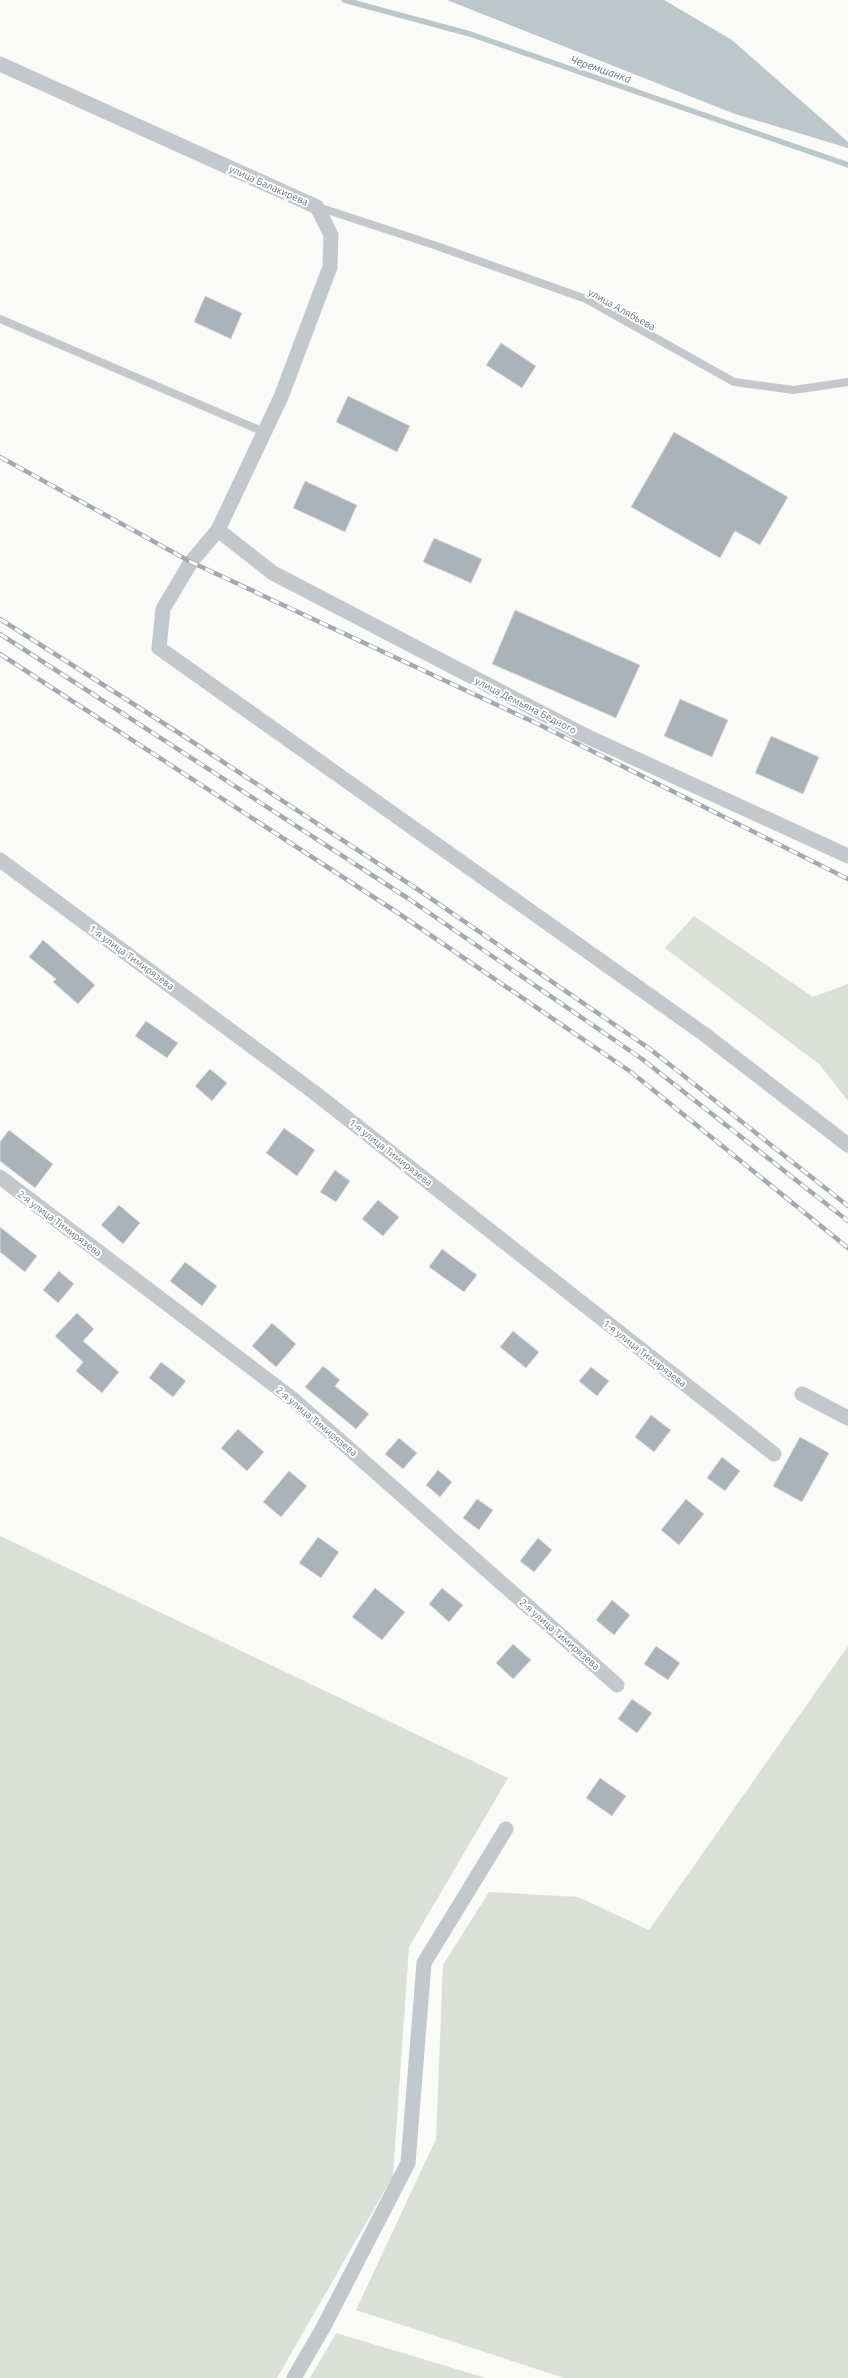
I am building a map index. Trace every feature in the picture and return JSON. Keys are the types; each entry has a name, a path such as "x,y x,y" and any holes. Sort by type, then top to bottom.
{"street":[{"name":"улица Балакирева","path":"0,64 317,207 330,235 330,267 281,397 218,530 191,562 163,609 159,648 704,1034 848,1145"},
{"name":"улица Демьяна Бедного","path":"218,530 272,573 586,736 848,856"},
{"name":"1-я улица Тимирязева","path":"0,860 315,1093 774,1454"},
{"name":"2-я улица Тимирязева","path":"0,1177 294,1400 617,1685"},
{"path":"802,1394 848,1418"},
{"path":"294,2378 324,2326 408,2163 424,1963 506,1829"}],"lane":[{"name":"улица Алябьева","path":"317,207 434,245 586,299 734,382 794,390 848,382"},
{"path":"0,319 264,432"}],"shaded area":[{"path":"447,0 664,0 732,40 848,142 848,148 735,114"},
{"path":"694,916 813,997 848,984 848,1101 819,1064 665,948"},
{"path":"0,1536 508,1778 409,1947 393,2176 277,2378 0,2378"},
{"path":"848,1646 848,2378 564,2378 356,2310 436,2139 443,1965 489,1892 578,1897 649,1930"},
{"path":"336,2333 486,2378 310,2378"}],"building":[{"path":"205,296 242,313 231,339 194,322"},
{"path":"501,343 536,366 522,388 486,365"},
{"path":"348,396 410,426 397,452 336,422"},
{"path":"674,432 788,497 760,545 735,531 720,558 631,507"},
{"path":"305,481 357,505 345,532 293,508"},
{"path":"434,538 482,559 471,583 423,562"},
{"path":"515,610 640,665 616,718 492,664"},
{"path":"680,699 728,720 712,757 664,736"},
{"path":"771,736 819,757 803,794 755,773"},
{"path":"43,940 95,985 78,1004 53,982 56,979 29,957"},
{"path":"146,1021 178,1043 167,1058 135,1036"},
{"path":"210,1069 227,1083 212,1101 195,1086"},
{"path":"284,1128 315,1150 297,1176 266,1153"},
{"path":"9,1130 53,1164 35,1188 0,1161 0,1142"},
{"path":"335,1170 350,1181 336,1202 320,1192"},
{"path":"378,1200 399,1217 383,1236 362,1219"},
{"path":"119,1205 140,1223 123,1244 101,1225"},
{"path":"0,1227 37,1256 25,1272 0,1252"},
{"path":"442,1249 477,1275 464,1292 429,1267"},
{"path":"185,1262 217,1286 202,1306 170,1281"},
{"path":"59,1271 74,1284 58,1303 43,1290"},
{"path":"77,1313 94,1329 83,1341 119,1372 102,1393 76,1371 83,1362 55,1336"},
{"path":"272,1323 296,1344 276,1367 252,1346"},
{"path":"513,1331 539,1352 526,1368 500,1347"},
{"path":"161,1362 186,1381 173,1397 149,1378"},
{"path":"323,1366 340,1380 335,1386 369,1414 356,1429 305,1387"},
{"path":"591,1367 609,1381 597,1396 579,1381"},
{"path":"651,1415 671,1430 654,1452 635,1437"},
{"path":"238,1429 264,1452 247,1471 221,1448"},
{"path":"800,1437 829,1453 802,1502 773,1486"},
{"path":"399,1438 417,1453 403,1469 385,1454"},
{"path":"722,1457 740,1471 725,1491 707,1478"},
{"path":"438,1470 452,1482 440,1497 426,1485"},
{"path":"289,1471 307,1486 281,1517 263,1502"},
{"path":"477,1499 493,1510 479,1530 463,1518"},
{"path":"686,1499 704,1514 679,1545 661,1530"},
{"path":"318,1537 339,1552 321,1578 299,1563"},
{"path":"538,1538 552,1550 534,1572 520,1561"},
{"path":"375,1588 405,1612 382,1640 352,1617"},
{"path":"442,1588 463,1605 449,1622 429,1604"},
{"path":"612,1600 630,1615 614,1635 596,1620"},
{"path":"513,1644 531,1660 513,1679 496,1663"},
{"path":"656,1646 680,1663 668,1680 644,1664"},
{"path":"632,1699 652,1713 637,1733 618,1719"},
{"path":"600,1778 626,1796 612,1816 586,1798"}],"waterway":[{"name":"Черемшанка","path":"344,0 470,34 848,165"}],"railway":[{"path":"0,457 191,562 540,725 848,879"},
{"path":"0,619 182,735 417,889 650,1049 848,1206"},
{"path":"0,634 409,899 642,1059 848,1221"},
{"path":"0,654 398,913 631,1072 848,1248"}]}
